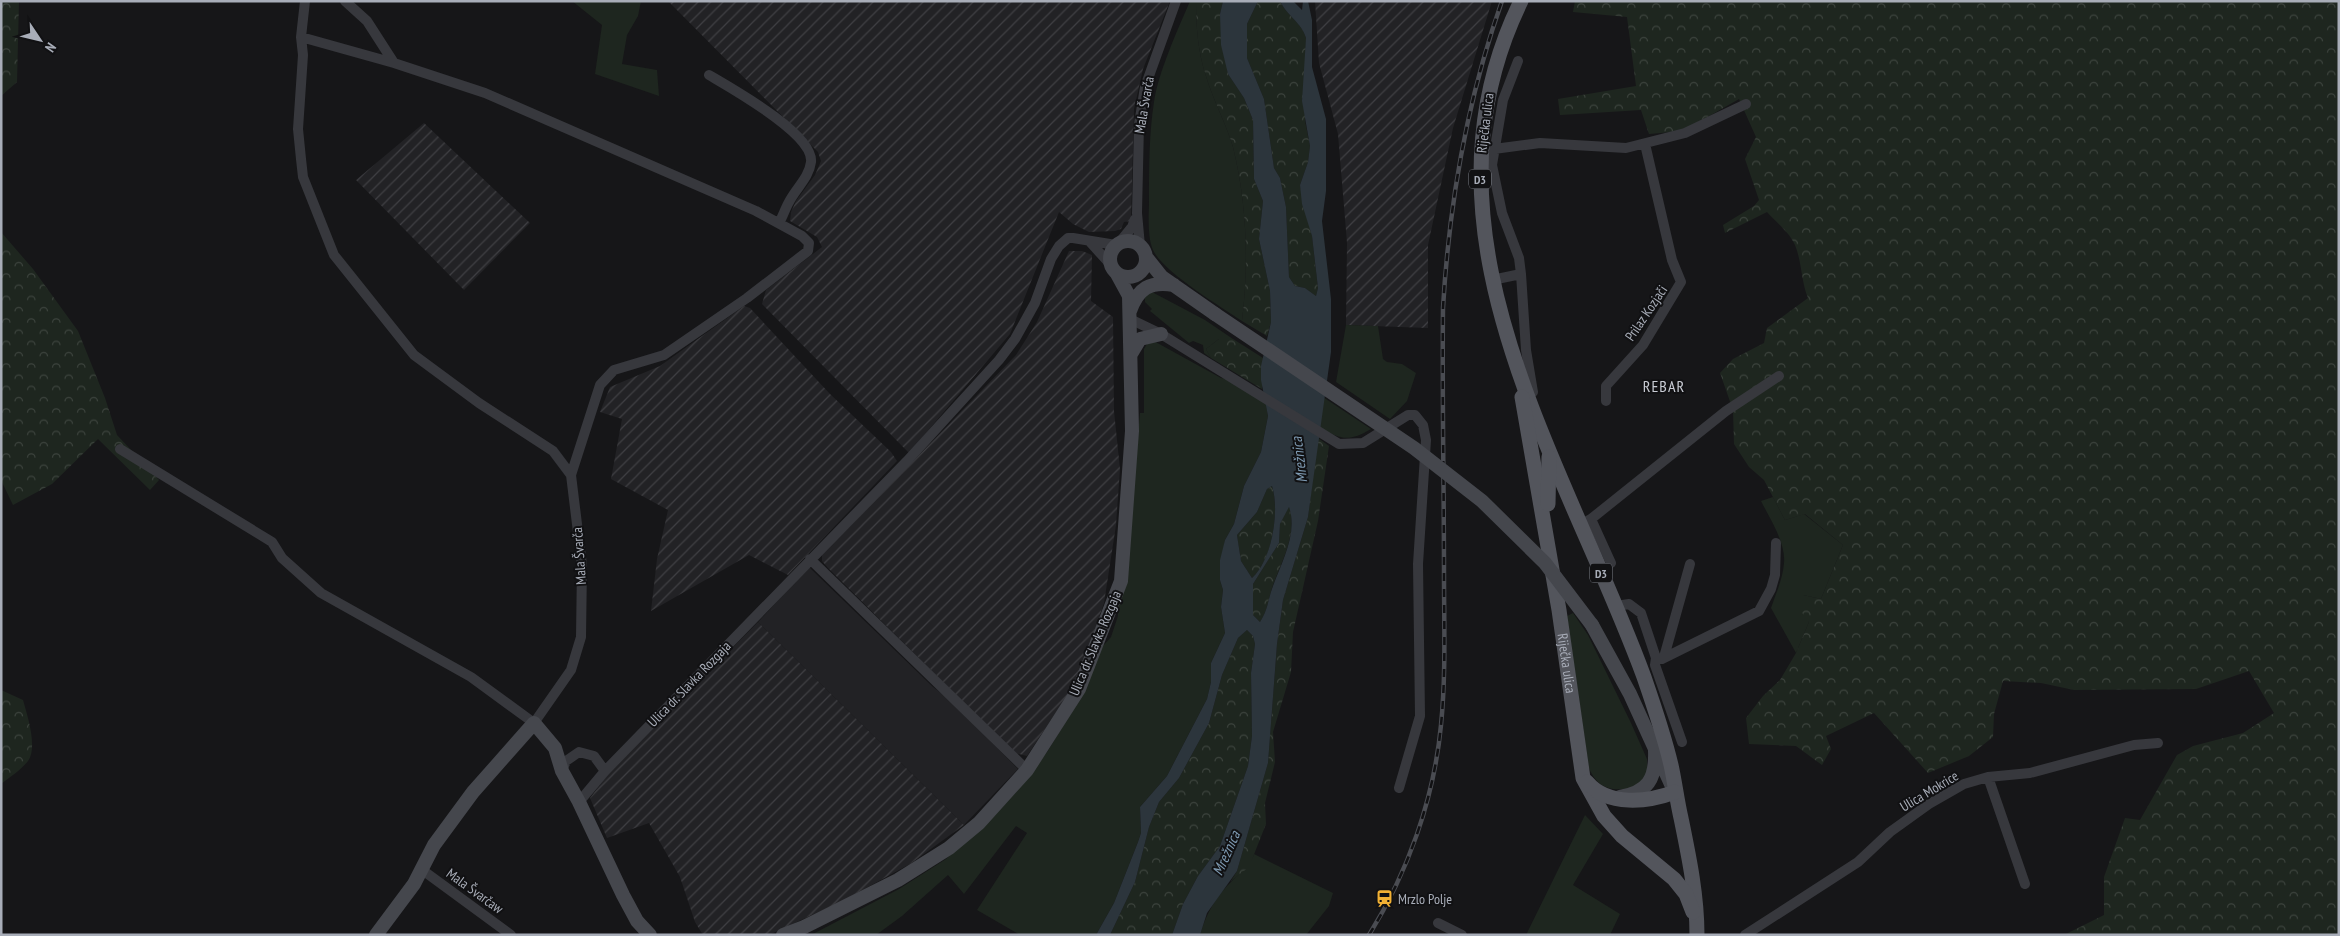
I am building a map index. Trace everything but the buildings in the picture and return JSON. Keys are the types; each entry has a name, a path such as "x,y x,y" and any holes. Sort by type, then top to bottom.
{"main road":[{"name":"Riječka ulica","path":"1521,1 1498,57 1488,93 1482,134 1481,216 1492,280 1515,359 1550,454 1586,522 1661,726 1672,768 1695,890 1697,931"},
{"name":"Riječka ulica","path":"1515,359 1549,550 1583,778 1604,816 1622,836 1674,879 1686,894 1693,909 1697,931"},
{"path":"1549,550 1547,470 1550,454"},
{"path":"1583,778 1596,790 1616,798 1639,801 1675,792"}],"street":[{"path":"305,1 301,38 303,55 298,129 304,177 334,255 414,355 478,403 553,451 571,475"},
{"path":"345,1 367,21 394,63"},
{"name":"Mala Švarča","path":"1143,251 1137,213 1139,124 1145,87 1176,1"},
{"path":"301,38 394,63 485,93 779,223 790,201 808,174 812,156 808,147 770,114 709,74"},
{"name":"Riječka ulica","path":"1518,62 1503,100 1492,166 1502,213 1519,258 1526,350 1540,427"},
{"path":"1494,149 1540,144 1626,148 1685,133 1746,104"},
{"name":"Prilaz Kozjači","path":"1606,401 1606,386 1643,345 1681,282 1672,260 1645,144"},
{"path":"1114,269 1110,254 1132,227 1137,213"},
{"name":"Mala Švarča","path":"376,935 414,884 434,845 473,792 534,723 571,670 581,637 582,565 571,475 600,385 614,370 664,355 747,298 808,251 809,244 802,236 779,223"},
{"name":"Ulica dr. Slavka Rozgaja","path":"579,802 605,770 907,461 999,360 1015,339 1035,303 1051,258 1059,246 1068,238 1090,242"},
{"path":"1090,242 1117,244 1132,241 1143,251 1162,277"},
{"path":"1090,242 1114,269 1128,277 1147,272 1162,277 1414,448 1482,500 1545,563 1592,626 1616,667 1675,792"},
{"path":"1139,273 1146,263 1143,251"},
{"name":"Ulica dr. Slavka Rozgaja","path":"1114,269 1129,296"},
{"name":"Ulica dr. Slavka Rozgaja","path":"782,935 804,927 898,880 950,848 979,822 1026,770 1079,689 1121,582 1132,431 1129,296 1139,273"},
{"path":"1492,280 1521,274"},
{"path":"1174,285 1154,283 1146,286 1136,296 1130,317 1233,377 1326,438 1339,444 1352,445 1363,443 1408,415 1415,415 1422,425 1426,440 1418,564 1420,716 1399,788"},
{"path":"1131,354 1140,339 1161,334"},
{"path":"1610,564 1586,522 1726,411 1778,376"},
{"path":"120,450 272,542 282,558 321,593 471,677 534,723 555,748 562,771 579,802 623,895 638,921 650,935"},
{"path":"1660,658 1759,611 1770,589 1774,575 1776,543"},
{"path":"810,559 1026,770"},
{"path":"1682,742 1655,665 1660,658 1690,564"},
{"path":"1616,606 1629,604 1641,613 1660,658"},
{"name":"Ulica Mokrice","path":"1745,935 1858,862 1890,832 1929,804 1964,784 1988,777 2030,773 2134,745 2158,743"},
{"path":"1616,798 1634,794 1647,784 1654,772 1655,748"},
{"path":"562,771 566,761 579,752 594,756 605,770"},
{"path":"1988,777 2025,884"},
{"name":"Mala Švarčaw","path":"421,869 511,935"},
{"path":"1438,923 1462,935"}],"shaded area":[{"path":"668,1 1170,1 1143,69 1134,109 1131,221 1124,222 1121,229 1115,231 1089,232 1073,224 1059,212 1010,334 909,453 762,304 766,290 822,247 817,237 790,221 791,212 796,201 815,175 821,161 818,152"},
{"path":"1315,1 1492,1 1453,128 1428,245 1428,328 1346,325 1347,243 1338,134 1319,63"},
{"path":"424,123 530,223 464,290 356,180"},
{"path":"1069,251 1082,251 1092,255 1091,301 1113,317 1114,411 1120,469 1116,525 1104,603 1085,658 1072,688 1027,756 1015,753 828,568 822,561 822,555 1016,355 1037,322"},
{"path":"744,306 750,308 830,394 891,452 897,461 788,575 749,555 651,611 657,559 668,510 611,479 622,419 600,412 610,387 660,366"},
{"path":"809,567 933,687 949,699 1018,769 964,825 758,622"},
{"path":"758,622 964,825 910,864 844,900 769,935 703,935 695,922 680,877 649,823 607,838 590,798 609,773"}],"green space":[{"path":"1,1 19,1 17,82 1,96"},
{"path":"572,1 641,1 638,16 627,35 622,64 657,70 659,96 595,74 602,25"},
{"path":"1190,1 1196,1 1198,39 1203,67 1227,129 1238,168 1244,212 1246,256 1242,321 1193,288 1168,268 1153,250 1150,238 1151,126 1156,90 1174,38"},
{"path":"1196,1 1223,1 1220,14 1228,74 1244,98 1253,120 1254,179 1263,201 1259,239 1270,291 1271,322 1267,336 1242,321 1246,256 1244,212 1238,168 1227,129 1203,67 1198,39"},
{"path":"1258,1 1280,1 1301,28 1306,38 1305,121 1310,146 1308,162 1300,185 1312,236 1318,288 1316,296 1305,288 1295,286 1289,277 1286,207 1280,178 1274,168 1264,99 1247,58 1247,24"},
{"path":"1575,1 2339,1 2339,935 2064,935 2104,915 2104,877 2125,818 2140,820 2177,755 2193,746 2243,733 2274,713 2249,671 2196,689 2074,690 2041,683 2003,681 1994,714 1993,737 1969,756 1928,773 1874,713 1826,736 1831,749 1822,765 1796,746 1749,744 1746,718 1763,696 1780,680 1796,653 1809,622 1800,610 1803,595 1821,599 1843,545 1805,514 1785,520 1764,480 1749,467 1734,444 1733,410 1720,373 1733,359 1764,343 1767,328 1808,298 1799,258 1790,236 1767,212 1725,233 1723,225 1754,206 1759,200 1745,159 1756,137 1739,99 1683,131 1649,134 1641,110 1560,115 1558,99 1636,86 1627,17 1573,12"},
{"path":"1,232 33,269 78,331 105,398 117,435 159,480 150,490 98,439 52,484 13,505 1,480"},
{"path":"1152,292 1205,320 1233,339 1219,339 1206,349 1211,358 1204,353 1203,345 1193,341 1189,343 1150,311 1152,309 1145,302 1145,296"},
{"path":"1346,325 1378,326 1383,359 1387,362 1402,364 1416,373 1407,401 1390,419 1336,382"},
{"path":"1219,339 1233,339 1263,358 1262,389 1211,358 1206,349"},
{"path":"1152,340 1221,378 1228,379 1266,404 1268,416 1261,452 1244,486 1234,524 1225,540 1220,580 1223,590 1221,607 1225,633 1211,663 1211,682 1207,699 1167,776 1140,807 1141,833 1138,842 1114,903 1096,935 1020,935 977,910 1027,833 1016,826 964,894 948,875 902,916 876,935 811,935 899,889 946,859 1000,808 1047,752 1081,697 1103,646 1111,637 1118,616 1118,596 1127,558 1140,413 1144,413 1144,349 1148,342"},
{"path":"1323,397 1371,429 1357,436 1345,438 1333,435 1319,427"},
{"path":"1318,438 1329,446 1318,521 1293,632 1291,672 1273,732 1275,762 1265,803 1266,824 1249,867 1231,881 1237,871 1268,763 1277,644 1283,600 1308,517"},
{"path":"1272,486 1275,509 1272,535 1265,560 1252,578 1241,561 1237,535 1257,512 1267,489"},
{"path":"1773,497 1785,520 1804,514 1843,545 1821,599 1803,595 1809,622 1796,653 1771,608 1781,580 1784,563 1783,547 1761,501"},
{"path":"1289,506 1292,526 1288,546 1260,622 1253,615 1253,584 1279,543 1280,524"},
{"path":"1573,613 1588,635 1647,759 1647,773 1639,786 1616,789 1603,786 1593,776 1589,768 1567,616"},
{"path":"1247,630 1253,636 1255,644 1251,673 1252,736 1248,766 1220,846 1198,876 1183,904 1172,935 1110,935 1135,882 1149,827 1159,802 1179,778 1209,723 1222,675 1238,638"},
{"path":"1,690 23,700 31,731 32,748 28,761 1,784"},
{"path":"1585,815 1603,834 1573,885 1620,914 1610,935 1526,935"},
{"path":"1254,854 1333,893 1329,906 1306,935 1200,935 1205,920 1216,899 1247,866"}],"water":[{"name":"Mrežnica","path":"1223,1 1258,1 1247,24 1247,58 1264,99 1274,168 1280,178 1286,207 1289,277 1295,286 1305,288 1316,296 1318,288 1312,236 1302,204 1300,185 1308,162 1310,146 1302,101 1306,38 1301,28 1280,1 1293,1 1302,10 1303,1 1308,1 1312,20 1312,67 1326,119 1326,191 1322,221 1331,299 1331,352 1308,517 1283,600 1277,644 1268,763 1237,871 1207,913 1200,935 1172,935 1183,904 1198,876 1220,846 1248,766 1252,736 1251,673 1255,644 1253,636 1247,630 1238,638 1222,675 1209,723 1179,778 1159,802 1149,827 1135,882 1110,935 1096,935 1114,903 1138,842 1141,833 1140,807 1167,776 1207,699 1211,682 1211,663 1225,633 1221,607 1223,590 1220,580 1220,560 1225,540 1234,524 1244,486 1261,452 1268,416 1261,380 1261,366 1271,322 1270,291 1259,239 1263,201 1254,179 1253,120 1244,98 1228,74 1221,45 1220,14","holes":["1272,486 1275,508 1272,535 1265,560 1252,578 1241,561 1237,535 1257,512 1267,489","1289,507 1292,527 1288,547 1271,591 1265,613 1260,622 1253,615 1253,584 1279,543 1280,524"]}],"railway":[{"path":"1369,935 1396,886 1417,834 1432,780 1441,725 1444,668 1443,308 1446,269 1455,191 1470,114 1479,76 1502,1"}],"place":[{"name":"Mrzlo Polje","path":"1384,899"}],"district":[{"name":"REBAR","path":"1664,386"}]}
